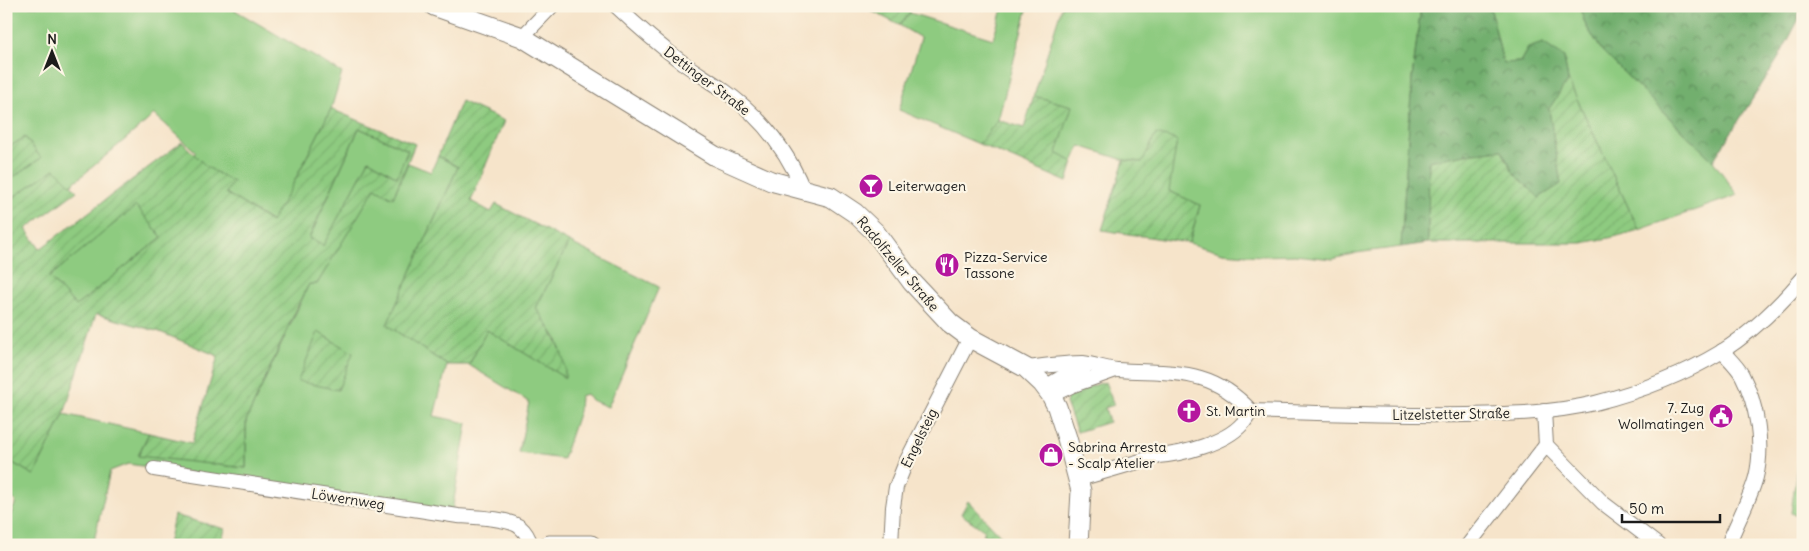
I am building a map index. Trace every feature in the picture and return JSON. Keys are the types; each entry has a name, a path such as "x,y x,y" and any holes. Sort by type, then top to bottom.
{"main road":[{"name":"Radolfzeller Straße","path":"434,6 522,37 715,156 771,181 831,197 856,213 875,232 934,308 950,323 970,338 1026,368 1048,391 1057,407 1081,491 1078,545"},
{"path":"549,545 591,545"}],"street":[{"path":"522,37 552,6"},
{"name":"Dettinger Straße","path":"616,6 645,33 684,64 724,90 759,121 778,142 790,161 803,189"},
{"name":"Litzelstetter Straße","path":"1251,411 1360,415 1501,414 1544,411 1594,403 1668,378 1722,351 1764,319 1803,278"},
{"name":"Engelsteig","path":"891,545 893,507 899,478 970,338"},
{"path":"1722,351 1741,374 1751,396 1759,435 1756,477 1728,545"},
{"path":"1026,368 1084,363 1116,370 1179,372 1205,378 1239,398 1251,411 1243,424 1213,442 1078,479"},
{"path":"1048,391 1064,376 1079,370 1102,367"},
{"path":"1048,391 1071,386 1116,370"},
{"path":"1544,411 1546,445 1603,503 1658,545"},
{"path":"1468,545 1546,445"},
{"name":"Löwernweg","path":"154,469 458,516 491,518 520,526 531,545"}],"green space":[{"path":"6,6 228,6 342,73 331,109 272,222 226,193 232,182 207,167 193,155 196,152 154,114 71,185 55,169 6,202 6,182 41,158 25,137 6,149"},
{"path":"862,6 912,6 910,13 899,25"},
{"path":"1003,6 1028,6 998,120 979,144 899,110 921,38 899,25 910,13 993,39"},
{"path":"1062,6 1421,6 1412,79 1401,247 1356,253 1333,259 1295,255 1261,256 1223,253 1189,243 1200,205 1168,191 1142,162 1124,160 1080,146 1073,162 1056,153 1034,96"},
{"path":"1421,6 1490,6 1503,63 1520,62 1528,48 1543,43 1564,57 1568,80 1549,109 1561,184 1539,198 1512,171 1502,150 1429,161 1428,243 1401,247 1412,79"},
{"path":"1490,6 1579,6 1586,26 1603,52 1713,161 1738,195 1639,230 1568,80 1564,57 1528,48 1520,62 1503,63"},
{"path":"1579,6 1800,6 1798,21 1778,59 1713,161 1603,52 1586,26"},
{"path":"1568,80 1639,230 1582,243 1428,243 1429,161 1502,150 1512,171 1539,198 1561,184 1549,109"},
{"path":"1034,96 1072,106 1057,153 1073,162 1067,182 979,144 998,120 1024,128"},
{"path":"461,101 504,121 471,201 491,212 496,204 569,242 536,308 560,349 565,368 565,378 487,330 469,365 447,365 387,325 458,167 438,156"},
{"path":"331,109 415,144 393,198 375,188 317,284 309,284 300,301 246,421 246,468 138,456 149,433 192,443 218,356 160,332 96,314 64,414 34,475 6,459 6,202 55,169 77,191 26,229 40,249 182,142 207,167 233,182 226,193 271,222 291,188","holes":["359,128 408,150 397,177 369,160 323,246 309,238","136,206 162,237 76,306 49,277"]},
{"path":"359,128 408,150 397,177 369,160 324,246 309,239"},
{"path":"1156,134 1177,140 1169,191 1200,205 1189,243 1102,230 1124,160 1142,162"},
{"path":"25,137 41,158 6,182 6,149"},
{"path":"438,156 458,167 387,325 447,365 434,416 467,423 452,511 128,464 110,471 93,545 6,545 6,526 16,502 6,491 6,459 34,475 64,414 149,433 138,455 246,468 246,421 309,284 317,284 375,187 393,198 408,163 431,172"},
{"path":"136,205 162,237 76,306 49,277"},
{"path":"569,242 659,287 608,407 591,400 586,394 580,396 579,411 563,459 519,453 529,402 469,365 487,330 564,377 557,339 536,308"},
{"path":"318,332 353,353 338,390 298,381"},
{"path":"1105,382 1114,405 1105,408 1109,422 1077,432 1066,403 1069,393"},
{"path":"1803,421 1803,544 1795,541 1800,518 1791,513"},
{"path":"968,501 1008,545 989,545 992,540 983,534 985,531 961,514"},
{"path":"174,515 225,529 221,545 168,545"}],"place":[{"name":"Leiterwagen","path":"871,186"},
{"name":"Pizza-Service Tassone","path":"947,265"},
{"name":"St. Martin","path":"1189,411"},
{"name":"7. Zug Wollmatingen","path":"1721,416"},
{"name":"Sabrina Arresta - Scalp Atelier","path":"1051,455"}]}
